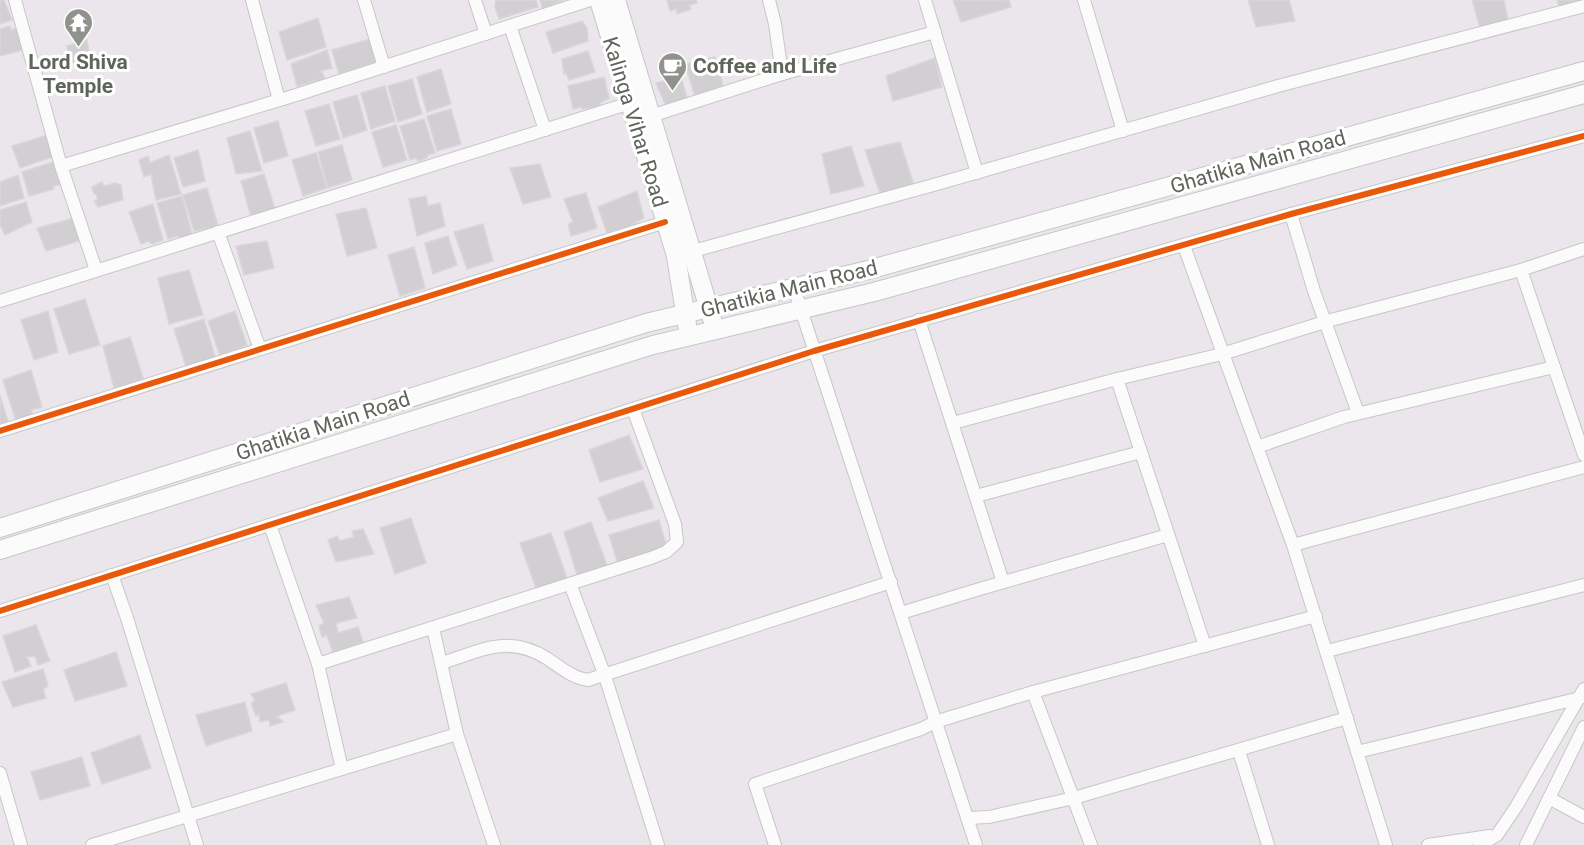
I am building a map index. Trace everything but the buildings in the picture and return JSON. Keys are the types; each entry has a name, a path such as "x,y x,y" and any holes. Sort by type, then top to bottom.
{"street":[{"path":"15,0 61,166 96,270"},
{"path":"252,0 279,100"},
{"path":"364,0 384,67"},
{"path":"475,0 486,34"},
{"path":"61,166 279,100 590,0"},
{"name":"Kalinga Vihar Road","path":"598,0 665,222 684,254 715,330"},
{"name":"Kalinga Vihar Road","path":"616,0 651,116 684,254 684,314 690,336"},
{"path":"770,0 782,74"},
{"path":"925,0 976,173"},
{"path":"1084,0 1123,131"},
{"path":"684,254 1278,86 1584,6"},
{"path":"510,26 545,130"},
{"path":"651,116 782,74 934,32"},
{"name":"Ghatikia Main Road","path":"0,528 624,330 868,270 1584,71"},
{"name":"Ghatikia Main Road","path":"0,550 630,352 874,292 1584,94"},
{"path":"0,301 630,103"},
{"path":"0,611 814,351 1291,214 1584,136"},
{"path":"1291,214 1314,291 1358,413"},
{"path":"0,431 665,222"},
{"path":"218,232 260,349"},
{"path":"1185,246 1222,354 1293,545 1386,845"},
{"path":"953,423 1117,379 1222,354 1326,321 1521,270 1584,249"},
{"path":"1521,270 1584,455"},
{"path":"794,288 976,845"},
{"path":"919,320 1003,582"},
{"path":"1257,447 1358,413 1554,367"},
{"path":"1117,379 1205,646"},
{"path":"318,664 666,552 677,543 675,524 633,409"},
{"path":"976,496 1141,452"},
{"path":"1293,545 1584,467"},
{"path":"270,525 318,664 342,769"},
{"path":"902,613 1168,535"},
{"path":"112,575 197,845"},
{"path":"442,663 492,647 517,645 534,650 581,679 588,680 891,582"},
{"path":"570,584 605,676 658,845"},
{"path":"1327,651 1584,585"},
{"path":"775,845 755,784 921,729 935,722 1033,692 1316,616"},
{"path":"434,628 457,734 494,845"},
{"path":"1033,692 1091,845"},
{"path":"1358,752 1582,694"},
{"path":"1480,845 1497,835 1516,807 1582,694"},
{"path":"967,818 989,817 1074,798 1347,718"},
{"path":"1526,845 1584,727"},
{"path":"92,845 457,734"},
{"path":"1239,751 1268,845"},
{"path":"0,772 21,845"},
{"path":"1549,798 1584,817"},
{"path":"1428,845 1497,835"}],"cycle path":[{"path":"0,611 814,351 1291,214 1584,136"},
{"path":"0,431 665,222"}],"place":[{"name":"Lord Shiva Temple","path":"78,48"},
{"name":"Coffee and Life","path":"672,92"}]}
